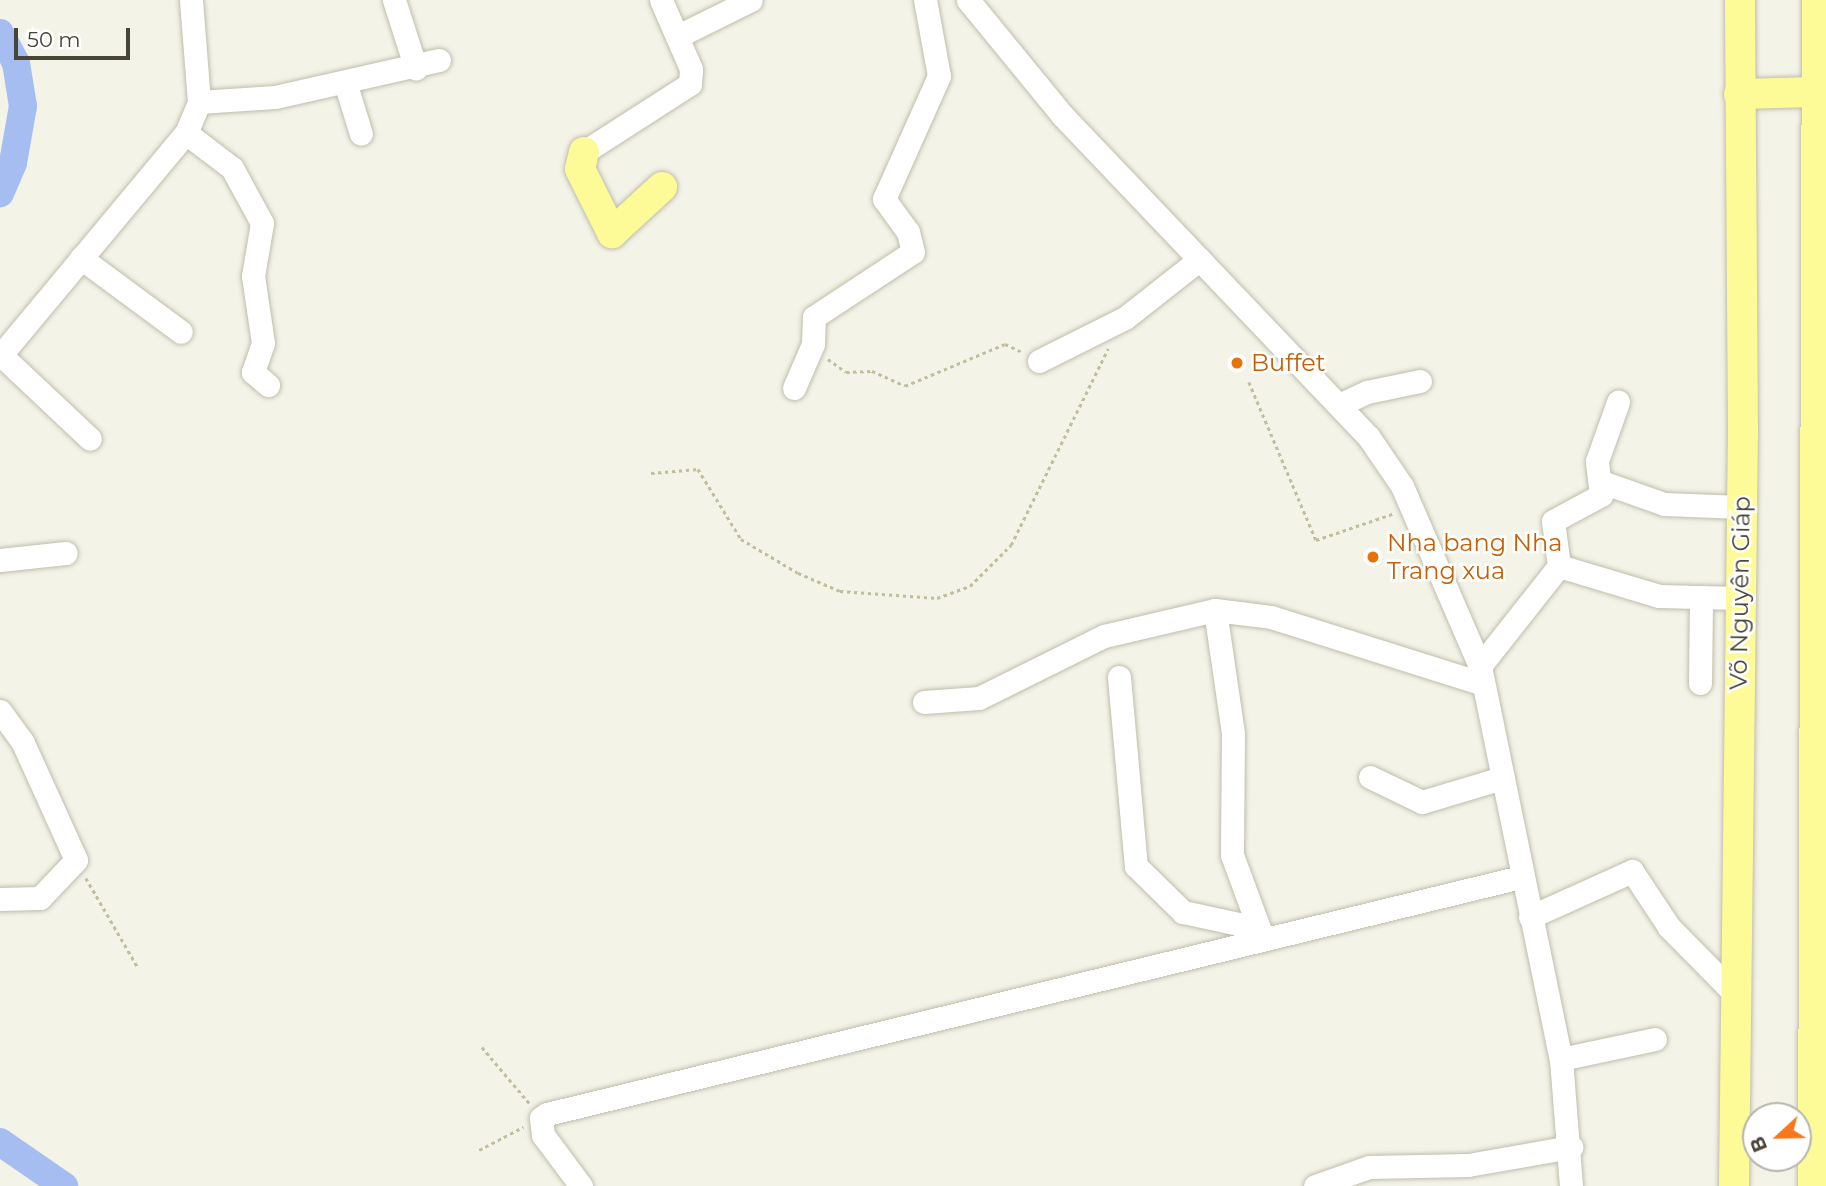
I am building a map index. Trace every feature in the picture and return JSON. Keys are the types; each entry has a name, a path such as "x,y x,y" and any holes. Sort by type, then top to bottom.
{"main road":[{"name":"Võ Nguyên Giáp","path":"1734,1186 1741,507 1740,0"},
{"path":"1813,1186 1820,1013 1817,0"},
{"path":"1739,94 1817,92"},
{"path":"584,152 580,169 612,233 662,187"}],"street":[{"path":"90,439 0,355 186,133 199,102 191,0"},
{"path":"394,0 416,69"},
{"path":"584,152 690,84 678,36 661,0"},
{"path":"678,36 751,0"},
{"path":"794,388 813,344 814,317 904,264 913,252 908,233 884,199 939,76 925,0"},
{"path":"968,0 1062,115 1339,405 1386,459 1412,508 1481,675 1561,1059 1571,1147 1571,1186"},
{"path":"199,102 275,97 416,69 439,60"},
{"path":"345,82 361,134"},
{"path":"186,133 232,168 262,223 253,275 263,343 253,372 268,385"},
{"path":"81,258 181,332"},
{"path":"1039,361 1125,318 1199,259"},
{"path":"1339,405 1367,392 1420,381"},
{"path":"1481,675 1559,566 1553,521 1601,495 1602,482 1597,461 1618,402"},
{"path":"1602,482 1664,504 1741,507"},
{"path":"0,560 66,553"},
{"path":"1559,566 1659,596 1701,600 1739,598"},
{"path":"1700,683 1701,600"},
{"path":"924,702 979,698 1104,636 1215,610 1271,617 1481,675"},
{"path":"1215,610 1233,733 1232,855 1260,934"},
{"path":"1119,677 1136,866 1183,912 1260,934"},
{"path":"0,711 23,743 76,860 40,898 0,899"},
{"path":"1370,777 1422,802 1502,778"},
{"path":"1530,917 1632,871 1669,927 1736,995"},
{"path":"581,1186 550,1147 541,1118 1260,934 1521,877"},
{"path":"1561,1059 1655,1039"},
{"path":"1315,1186 1369,1167 1468,1165 1571,1147"}],"path":[{"path":"651,473 698,469 751,548 840,591 920,598 954,593 1011,545 1125,318"},
{"path":"813,344 846,372 872,371 905,386 1005,344 1039,361"},
{"path":"1249,382 1316,540 1412,508"},
{"path":"76,860 137,966"},
{"path":"480,1150 541,1118 482,1047"}],"waterway":[{"path":"0,33 16,63 23,106 13,163 0,193"},
{"path":"0,1142 64,1186"}],"place":[{"name":"Buffet","path":"1237,363"},
{"name":"Nha bang Nha Trang xua","path":"1373,557"}]}
